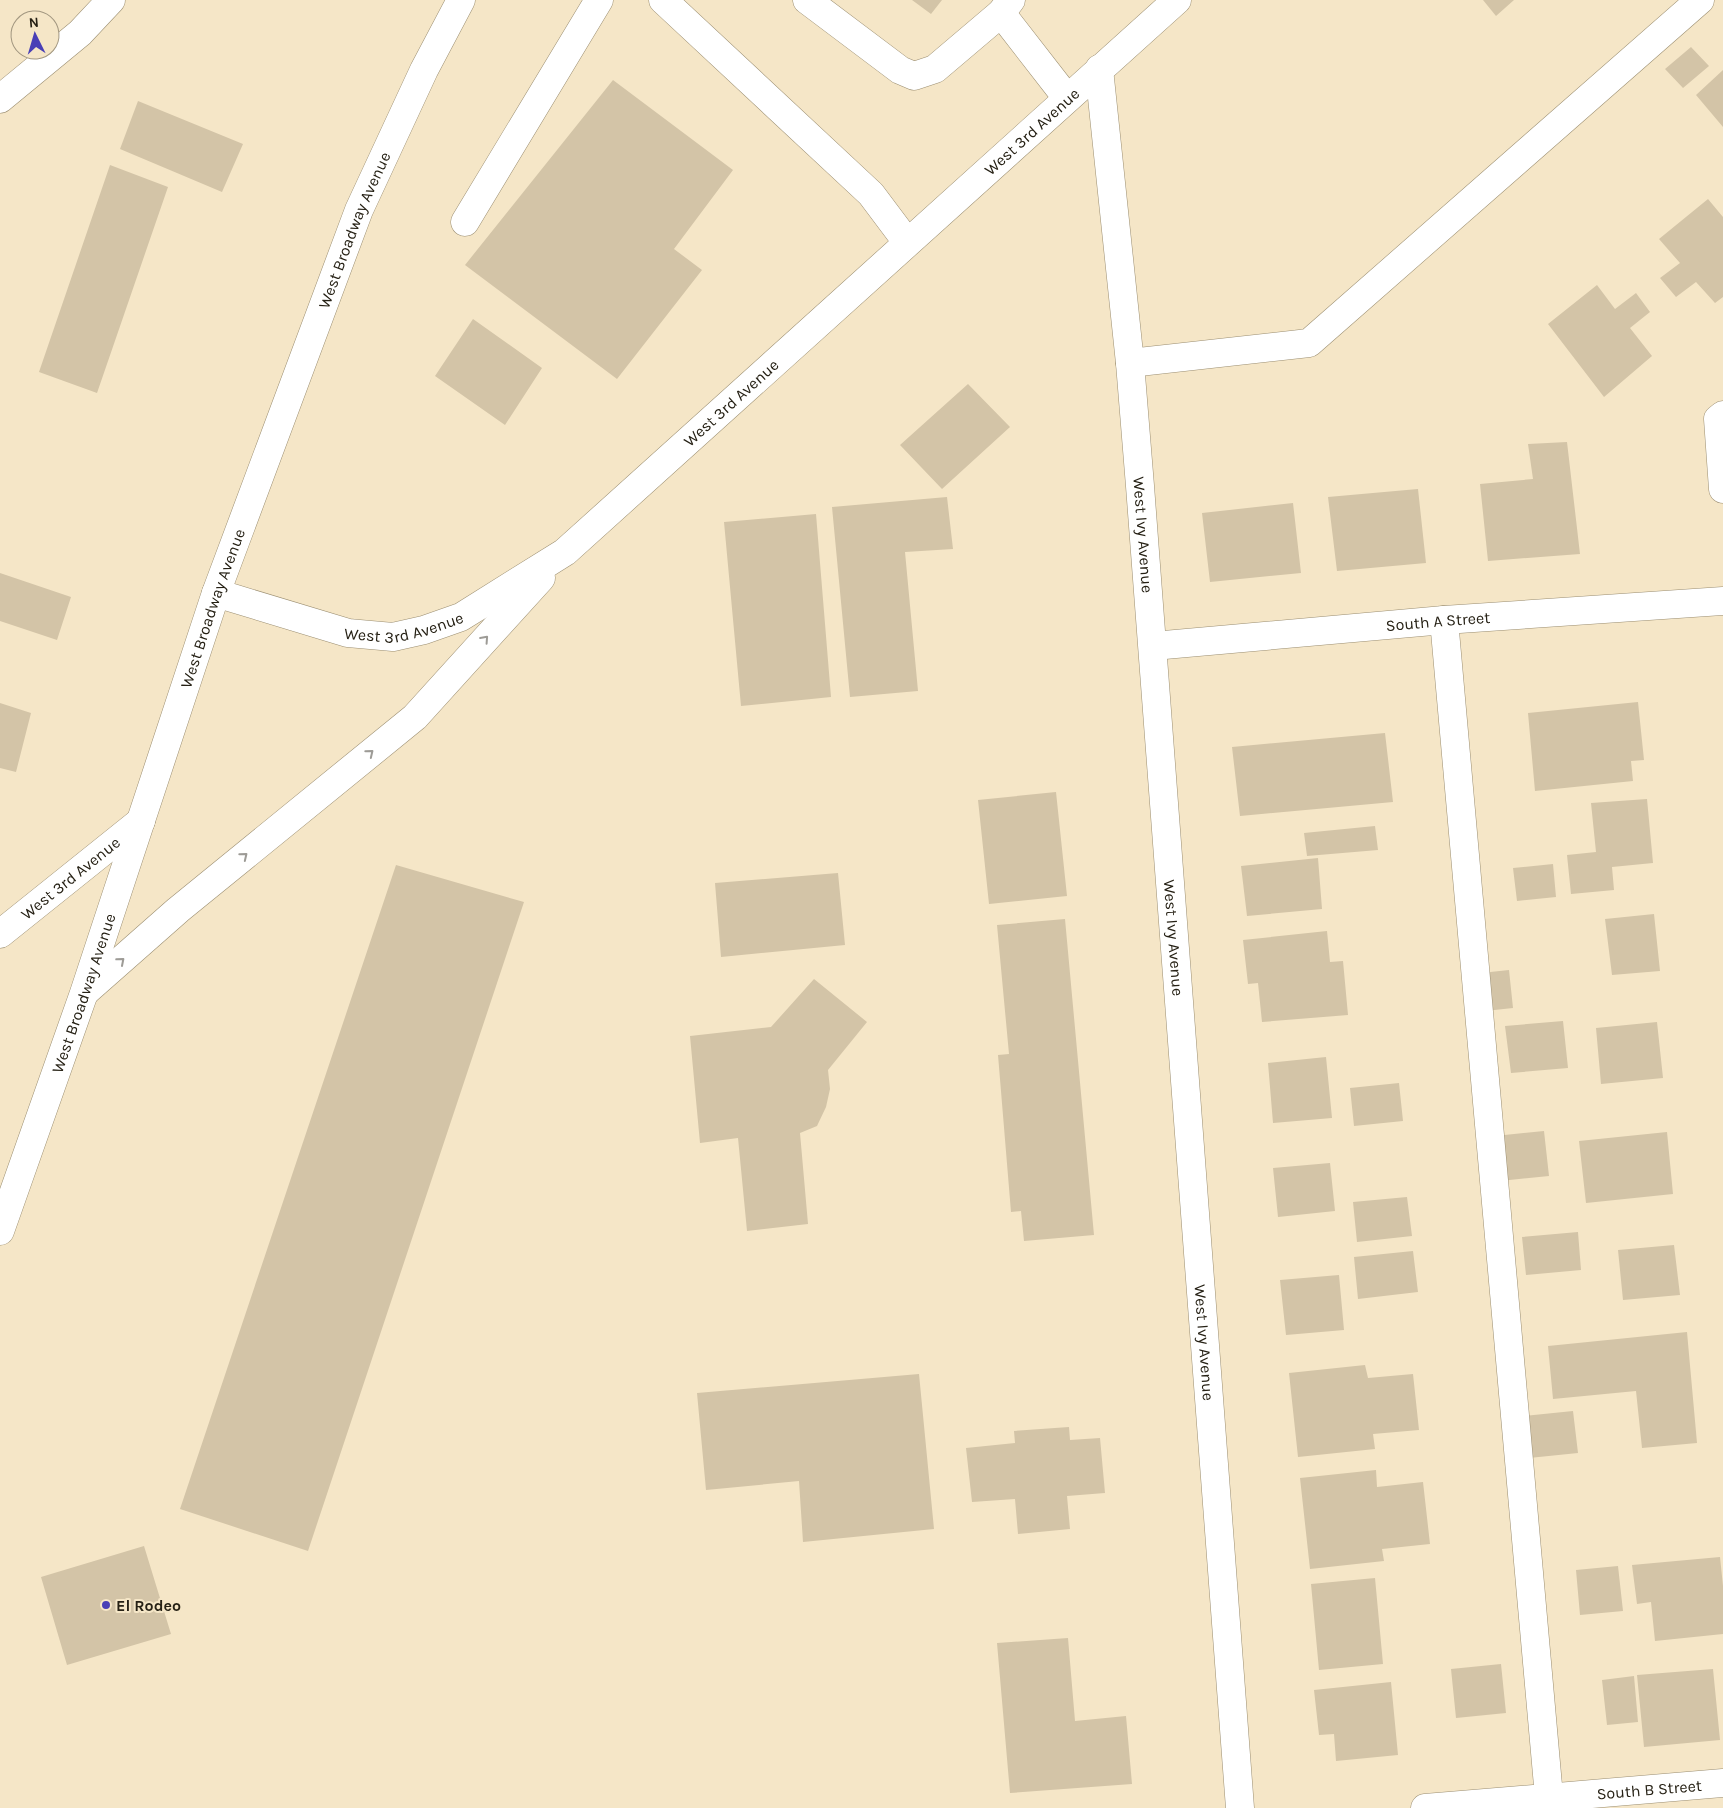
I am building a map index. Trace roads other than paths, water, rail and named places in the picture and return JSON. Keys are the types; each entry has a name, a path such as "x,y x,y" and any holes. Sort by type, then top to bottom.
{"main road":[{"path":"0,99 80,33 111,0"},
{"name":"West Broadway Avenue","path":"0,1231 84,993 216,594 360,210 424,70 461,0"},
{"path":"465,222 599,0"},
{"path":"663,0 870,194 908,242"},
{"path":"807,0 900,70 914,76 935,69 1006,6 1067,98"},
{"name":"West 3rd Avenue","path":"216,594 348,633 393,637 424,630 461,618 564,552 1177,0"},
{"path":"1130,363 1309,343 1700,0"},
{"name":"West Ivy Avenue","path":"1099,69 1130,363 1153,646 1240,1808"},
{"path":"1723,415 1718,419 1723,489"},
{"path":"84,993 178,910 415,717 564,552"},
{"name":"South A Street","path":"1153,646 1444,620 1723,601"},
{"path":"1444,620 1550,1803"},
{"name":"West 3rd Avenue","path":"0,934 141,821"},
{"name":"South B Street","path":"1425,1808 1550,1803 1723,1783"}],"place":[{"name":"El Rodeo","path":"106,1605"}]}
